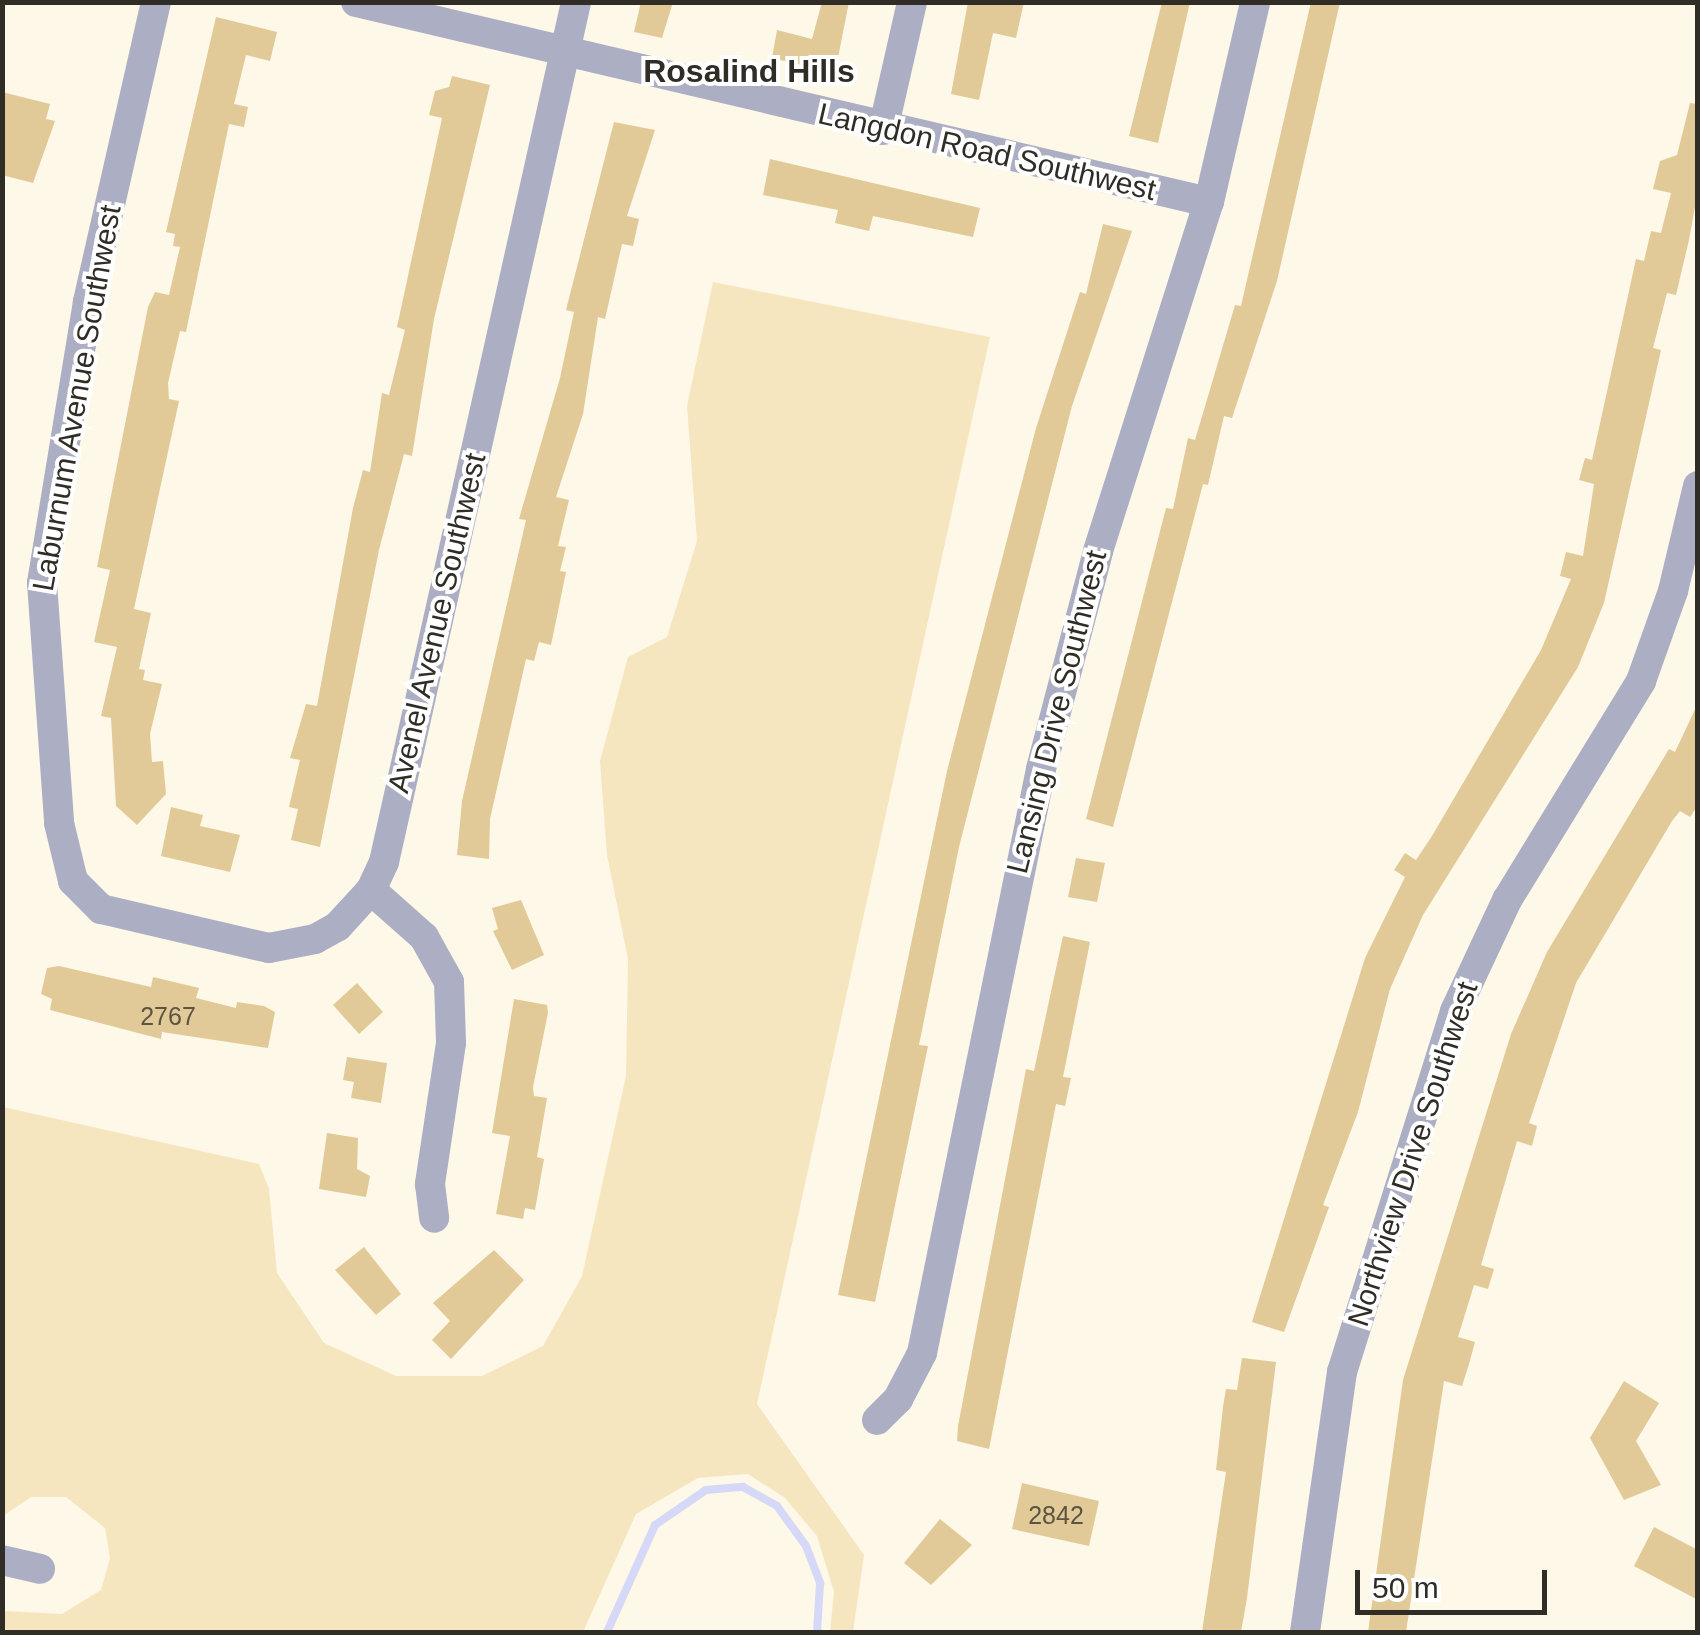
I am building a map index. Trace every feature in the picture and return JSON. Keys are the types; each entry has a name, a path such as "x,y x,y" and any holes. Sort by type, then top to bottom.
{"street":[{"name":"Laburnum Avenue Southwest","path":"156,2 88,302 42,583 59,823 70,874 100,909 269,948 315,939 371,890"},
{"name":"Langdon Road Southwest","path":"356,2 883,130 1209,202"},
{"name":"Avenel Avenue Southwest","path":"371,890 384,862 576,2"},
{"path":"883,130 912,2"},
{"name":"Lansing Drive Southwest","path":"877,1420 898,1400 922,1353 1041,769 1098,551 1209,202 1255,2"},
{"name":"Northview Drive Southwest","path":"1305,1632 1342,1372 1455,1011 1507,900 1642,681 1673,591 1698,486"},
{"path":"371,890 424,937 449,982 450,1043 430,1184 434,1218"},
{"path":"2,1560 40,1569"}],"shaded area":[{"path":"713,282 990,337 757,1404 864,1555 853,1632 830,1632 834,1592 817,1536 785,1498 748,1474 698,1478 636,1514 583,1632 3,1632 4,1611 62,1614 101,1590 110,1558 105,1528 66,1497 31,1497 3,1516 3,1107 259,1164 269,1189 277,1273 324,1343 396,1376 482,1376 543,1346 582,1276 626,1076 628,959 607,855 600,761 628,657 667,637 697,541 687,406"}],"building":[{"path":"641,2 673,2 662,38 634,32"},
{"path":"822,2 849,2 835,73 772,58 777,30 812,39"},
{"path":"968,2 1024,2 1016,38 993,33 979,100 951,94"},
{"path":"1162,2 1190,2 1158,143 1129,136"},
{"path":"1311,2 1340,2 1277,281 1232,418 1224,416 1208,485 1203,484 1113,827 1086,819 1166,508 1173,509 1188,438 1195,440 1235,305 1241,306"},
{"path":"216,17 277,32 270,61 246,55 234,104 248,107 244,127 229,124 186,332 180,331 168,383 169,399 179,401 134,609 151,613 139,669 145,670 143,680 162,684 150,734 152,762 163,761 166,794 137,825 116,806 111,718 101,716 117,647 94,642 110,570 97,567 148,307 155,292 169,295 180,247 173,246 175,234 166,232"},
{"path":"452,76 490,85 434,319 412,456 404,454 379,550 320,847 291,840 298,809 289,807 300,760 290,758 306,704 317,706 353,508 363,470 370,472 382,393 389,395 405,330 397,327 442,118 429,115 435,91 449,87"},
{"path":"2,92 50,104 46,119 55,121 33,183 2,175"},
{"path":"1690,103 1698,104 1698,190 1676,295 1667,293 1653,348 1661,350 1604,603 1578,667 1423,915 1390,989 1358,1112 1323,1205 1329,1207 1284,1332 1252,1322 1365,958 1405,877 1394,870 1405,853 1416,860 1541,650 1571,579 1560,576 1566,552 1583,556 1594,484 1579,480 1585,458 1592,460 1636,259 1644,261 1651,231 1661,233 1671,193 1653,189 1660,161 1677,155"},
{"path":"614,122 655,130 627,216 639,219 633,246 622,244 605,319 598,317 583,414 556,497 569,500 558,546 566,547 560,571 566,572 551,645 539,642 534,661 526,659 490,819 489,859 457,855 462,801 526,520 519,519 560,378 574,312 566,310"},
{"path":"770,159 980,208 973,237 873,216 869,231 835,223 838,210 763,195"},
{"path":"1103,224 1132,231 1072,406 959,847 919,1045 928,1046 875,1302 838,1295 947,771 1036,428 1080,292 1086,294"},
{"path":"1698,703 1698,805 1690,817 1680,811 1672,821 1576,983 1529,1123 1537,1126 1532,1146 1517,1141 1481,1265 1494,1269 1488,1289 1474,1285 1458,1337 1475,1342 1469,1364 1462,1386 1444,1381 1406,1632 1368,1632 1403,1380 1511,1034 1547,952 1669,749 1675,752"},
{"path":"171,807 203,815 200,826 240,835 230,872 161,856"},
{"path":"1076,858 1105,863 1097,902 1068,897"},
{"path":"521,900 544,955 512,970 493,931 498,929 492,908"},
{"path":"1063,936 1090,942 1063,1077 1071,1078 1065,1106 1056,1104 989,1449 957,1441 958,1426 1026,1069 1034,1071"},
{"path":"59,966 151,987 153,977 199,988 196,998 236,1008 237,1002 264,1006 275,1012 268,1048 162,1032 161,1039 50,1010 52,999 41,994 47,968"},
{"path":"357,983 383,1012 359,1034 333,1005"},
{"path":"514,999 547,1005 548,1013 533,1087 534,1096 547,1098 537,1157 544,1159 535,1210 525,1208 523,1219 496,1214 510,1136 492,1133"},
{"path":"347,1057 387,1063 381,1103 351,1098 354,1082 343,1080"},
{"path":"327,1133 358,1138 357,1169 370,1176 366,1197 319,1189"},
{"path":"364,1247 401,1294 376,1315 335,1270"},
{"path":"494,1250 524,1280 451,1359 432,1340 450,1321 433,1303"},
{"path":"1242,1358 1276,1362 1247,1598 1241,1632 1202,1632 1226,1472 1216,1470 1223,1407 1226,1389 1237,1390"},
{"path":"1624,1381 1659,1403 1636,1441 1661,1485 1624,1500 1590,1438"},
{"path":"1022,1483 1099,1501 1089,1546 1012,1529"},
{"path":"940,1519 972,1545 931,1585 904,1563"},
{"path":"1654,1527 1698,1550 1698,1600 1634,1566"}],"waterway":[{"path":"607,1632 655,1525 706,1490 743,1487 777,1506 806,1546 820,1583 817,1632"}],"district":[{"name":"Rosalind Hills","path":"749,71"}]}
